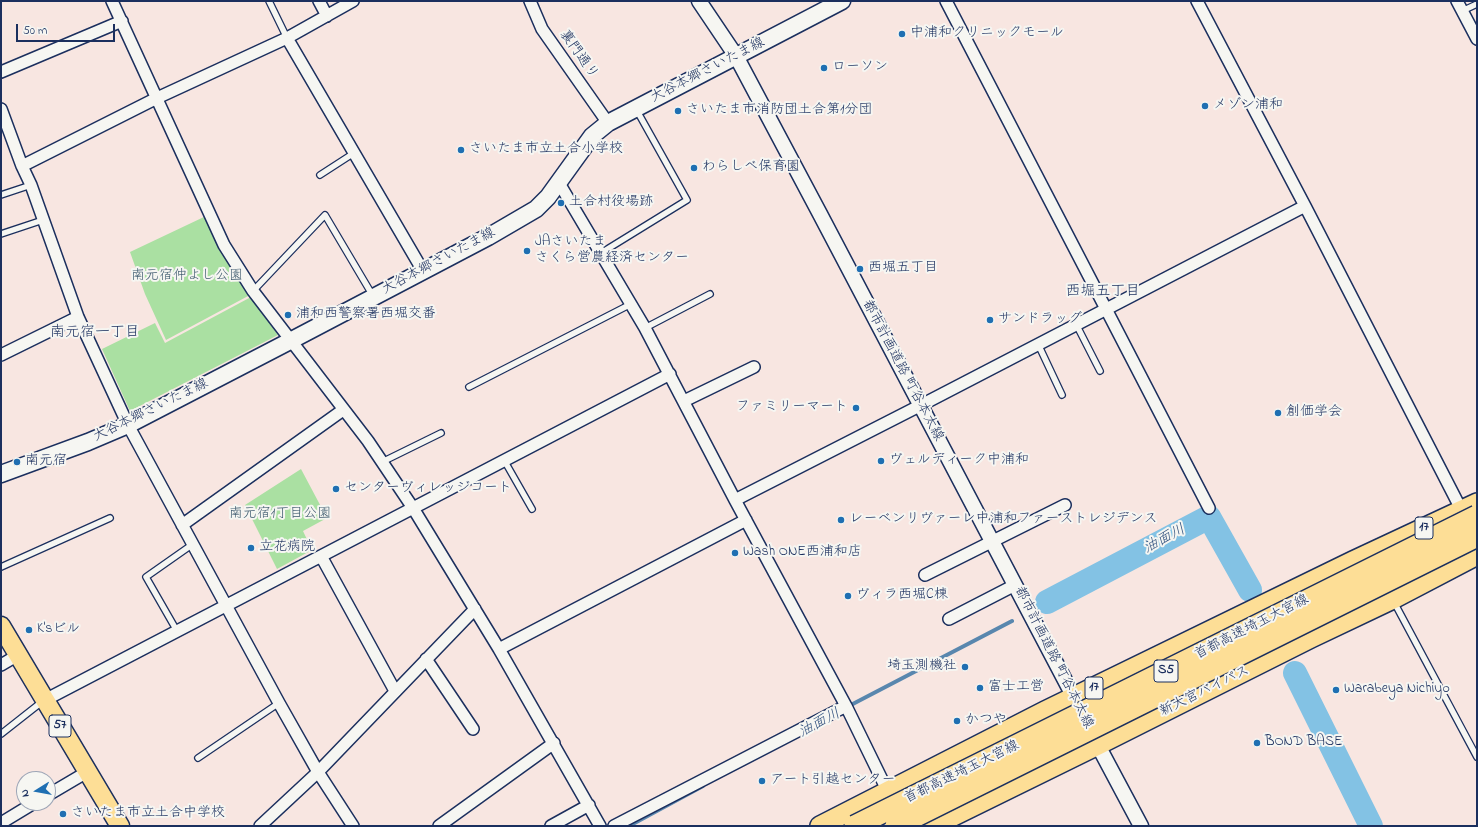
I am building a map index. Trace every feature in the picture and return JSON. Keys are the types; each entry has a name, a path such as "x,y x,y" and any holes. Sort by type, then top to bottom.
{"highway":[{"name":"17","path":"820,826 1074,698 1370,553 1472,510"},
{"name":"首都高速埼玉大宮線","path":"855,826 1472,510"},
{"name":"首都高速埼玉大宮線","path":"896,826 1477,536"},
{"path":"1370,553 1393,599"},
{"name":"新大宮バイパス","path":"933,826 1263,664 1311,638 1393,599 1477,555"},
{"path":"946,763 977,754 1040,747 1049,744 1129,699 1176,680 1263,664"}],"main road":[{"name":"大谷本郷さいたま線","path":"1,474 88,442 128,425 488,237 536,209 559,184 592,136 608,123 842,1"},
{"name":"57","path":"1,626 120,826"}],"street":[{"path":"112,1 224,245 253,291 368,441 413,508 499,649 600,826"},
{"path":"319,1 327,16"},
{"path":"22,166 157,98 287,38 353,1"},
{"name":"裏門通り","path":"530,1 542,29 608,123"},
{"name":"都市計画道路 町谷本太線","path":"699,1 736,56 1015,585 1086,723 1142,826"},
{"path":"946,1 1209,508"},
{"path":"1198,1 1305,206 1472,510"},
{"path":"1457,1 1476,34"},
{"path":"1,72 122,21"},
{"path":"287,38 423,271"},
{"path":"1,109 22,166 31,185 78,317 128,425 279,703 318,772 353,826"},
{"path":"559,184 632,304 670,374 735,500 846,707 888,792"},
{"path":"735,500 920,406 1106,308 1305,206"},
{"path":"1,355 78,317"},
{"path":"684,401 754,367"},
{"path":"45,700 670,374"},
{"path":"182,525 343,410"},
{"path":"925,575 1065,505"},
{"path":"499,649 746,520"},
{"path":"322,556 395,691"},
{"path":"949,619 1015,585"},
{"path":"260,826 318,772 426,658 475,609"},
{"path":"1,665 18,655"},
{"path":"426,658 473,729"},
{"path":"614,826 846,707"},
{"path":"439,826 554,743"},
{"path":"56,790 88,772"},
{"path":"551,826 589,805"},
{"path":"1,823 21,811"}],"lane":[{"path":"269,1 287,38"},
{"path":"1462,12 1477,4"},
{"path":"601,253 687,200 636,108"},
{"path":"320,175 354,153"},
{"path":"1,195 31,185"},
{"path":"253,291 325,215 374,297"},
{"path":"1,234 43,220"},
{"path":"645,328 710,294"},
{"path":"469,387 632,304"},
{"path":"1076,324 1100,370"},
{"path":"1038,344 1062,395"},
{"path":"382,462 441,433"},
{"path":"504,460 532,509"},
{"path":"1,567 110,518"},
{"path":"177,631 146,577 193,544"},
{"path":"1393,599 1477,757"},
{"path":"1,734 45,700"},
{"path":"198,758 279,703"}],"green space":[{"name":"南元宿仲よし公園","path":"206,216 250,295 166,340 145,294 130,252"},
{"path":"251,297 278,335 130,411 102,349 155,323 165,343"},
{"name":"南元宿1丁目公園","path":"301,469 327,518 303,531 312,550 277,569 245,505"}],"waterway":[{"name":"油面川","path":"1202,514 1204,519"},
{"name":"油面川","path":"1047,602 1209,517 1250,590"},
{"name":"油面川","path":"847,707 1012,621"},
{"name":"油面川","path":"1295,673 1371,826"},
{"name":"油面川","path":"629,826 703,786"}],"place":[{"name":"中浦和クリニックモール","path":"902,34"},
{"name":"ローソン","path":"824,68"},
{"name":"メゾン浦和","path":"1205,106"},
{"name":"さいたま市消防団土合第1分団","path":"678,111"},
{"name":"さいたま市立土合小学校","path":"461,150"},
{"name":"わらしべ保育園","path":"694,168"},
{"name":"土合村役場跡","path":"561,203"},
{"name":"JAさいたま さくら営農経済センター","path":"527,251"},
{"name":"西堀五丁目","path":"860,269"},
{"name":"浦和西警察署西堀交番","path":"288,315"},
{"name":"サンドラッグ","path":"990,320"},
{"name":"ファミリーマート","path":"856,408"},
{"name":"創価学会","path":"1278,413"},
{"name":"ヴェルディーク中浦和","path":"881,461"},
{"name":"南元宿","path":"17,462"},
{"name":"センターヴィレッジコート","path":"336,489"},
{"name":"レーベンリヴァーレ中浦和ファーストレジデンス","path":"841,520"},
{"name":"立花病院","path":"251,548"},
{"name":"Wash ONE西浦和店","path":"735,553"},
{"name":"ヴィラ西堀C棟","path":"848,596"},
{"name":"K'sビル","path":"29,630"},
{"name":"埼玉測機社","path":"965,667"},
{"name":"富士工営","path":"980,688"},
{"name":"Warabeya Nichiyo","path":"1336,690"},
{"name":"かつや","path":"957,721"},
{"name":"BOND BASE","path":"1257,743"},
{"name":"アート引越センター","path":"762,781"},
{"name":"さいたま市立土合中学校","path":"63,814"}],"district":[{"name":"西堀五丁目","path":"1103,293"},
{"name":"南元宿一丁目","path":"95,334"}]}
